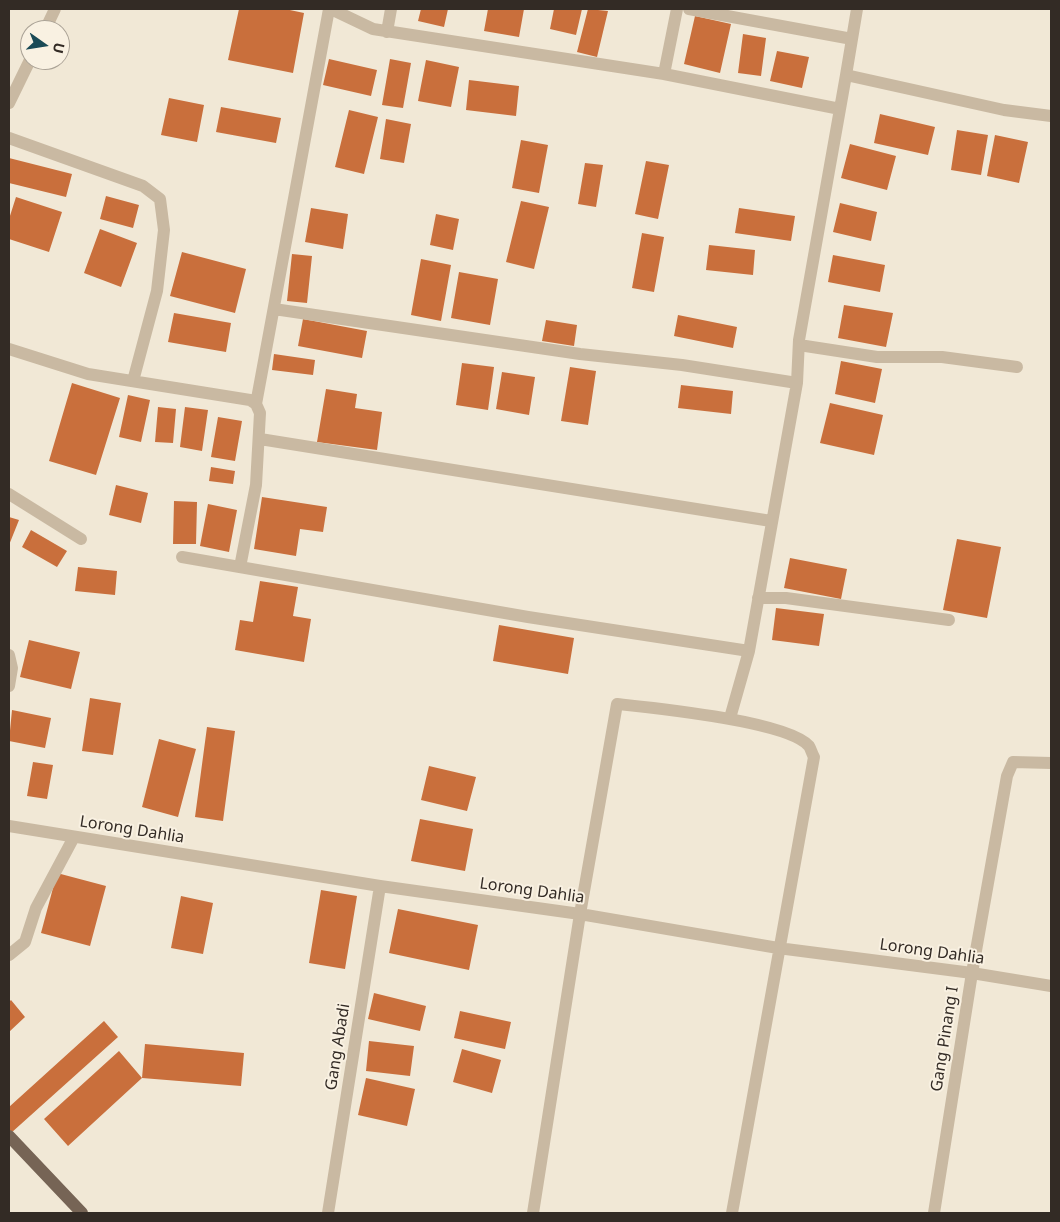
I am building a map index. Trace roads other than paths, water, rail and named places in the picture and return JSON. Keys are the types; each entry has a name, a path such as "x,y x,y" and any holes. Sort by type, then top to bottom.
{"main road":[{"path":"9,1136 82,1213"}],"street":[{"path":"240,567 256,485 260,414 256,404 330,9 374,29 387,32 664,74 840,110"},
{"path":"387,32 390,9"},
{"path":"664,74 677,9"},
{"path":"689,9 852,39"},
{"path":"730,718 749,651 797,383 799,345 857,9"},
{"path":"9,103 25,70"},
{"path":"846,75 1004,110 1051,116"},
{"path":"9,138 143,186 160,199 164,230 157,291 133,382"},
{"path":"274,309 580,354 682,365 797,383"},
{"path":"799,345 877,357 942,357 1017,367"},
{"path":"9,349 88,374 250,400 256,404"},
{"path":"260,439 771,521"},
{"path":"9,494 81,539"},
{"path":"182,557 528,617 749,651"},
{"path":"758,598 793,599 949,620"},
{"path":"9,655 12,668 9,686"},
{"path":"533,1213 580,914 617,704 730,718 793,737 808,746 814,757 778,948 732,1213"},
{"name":"Gang Pinang I","path":"934,1213 972,973 1007,776 1014,762 1051,763"},
{"name":"Lorong Dahlia","path":"9,826 380,886 580,914 778,948 972,973 1051,986"},
{"path":"9,955 25,942 36,908 74,837"},
{"name":"Gang Abadi","path":"328,1213 380,886"}]}
